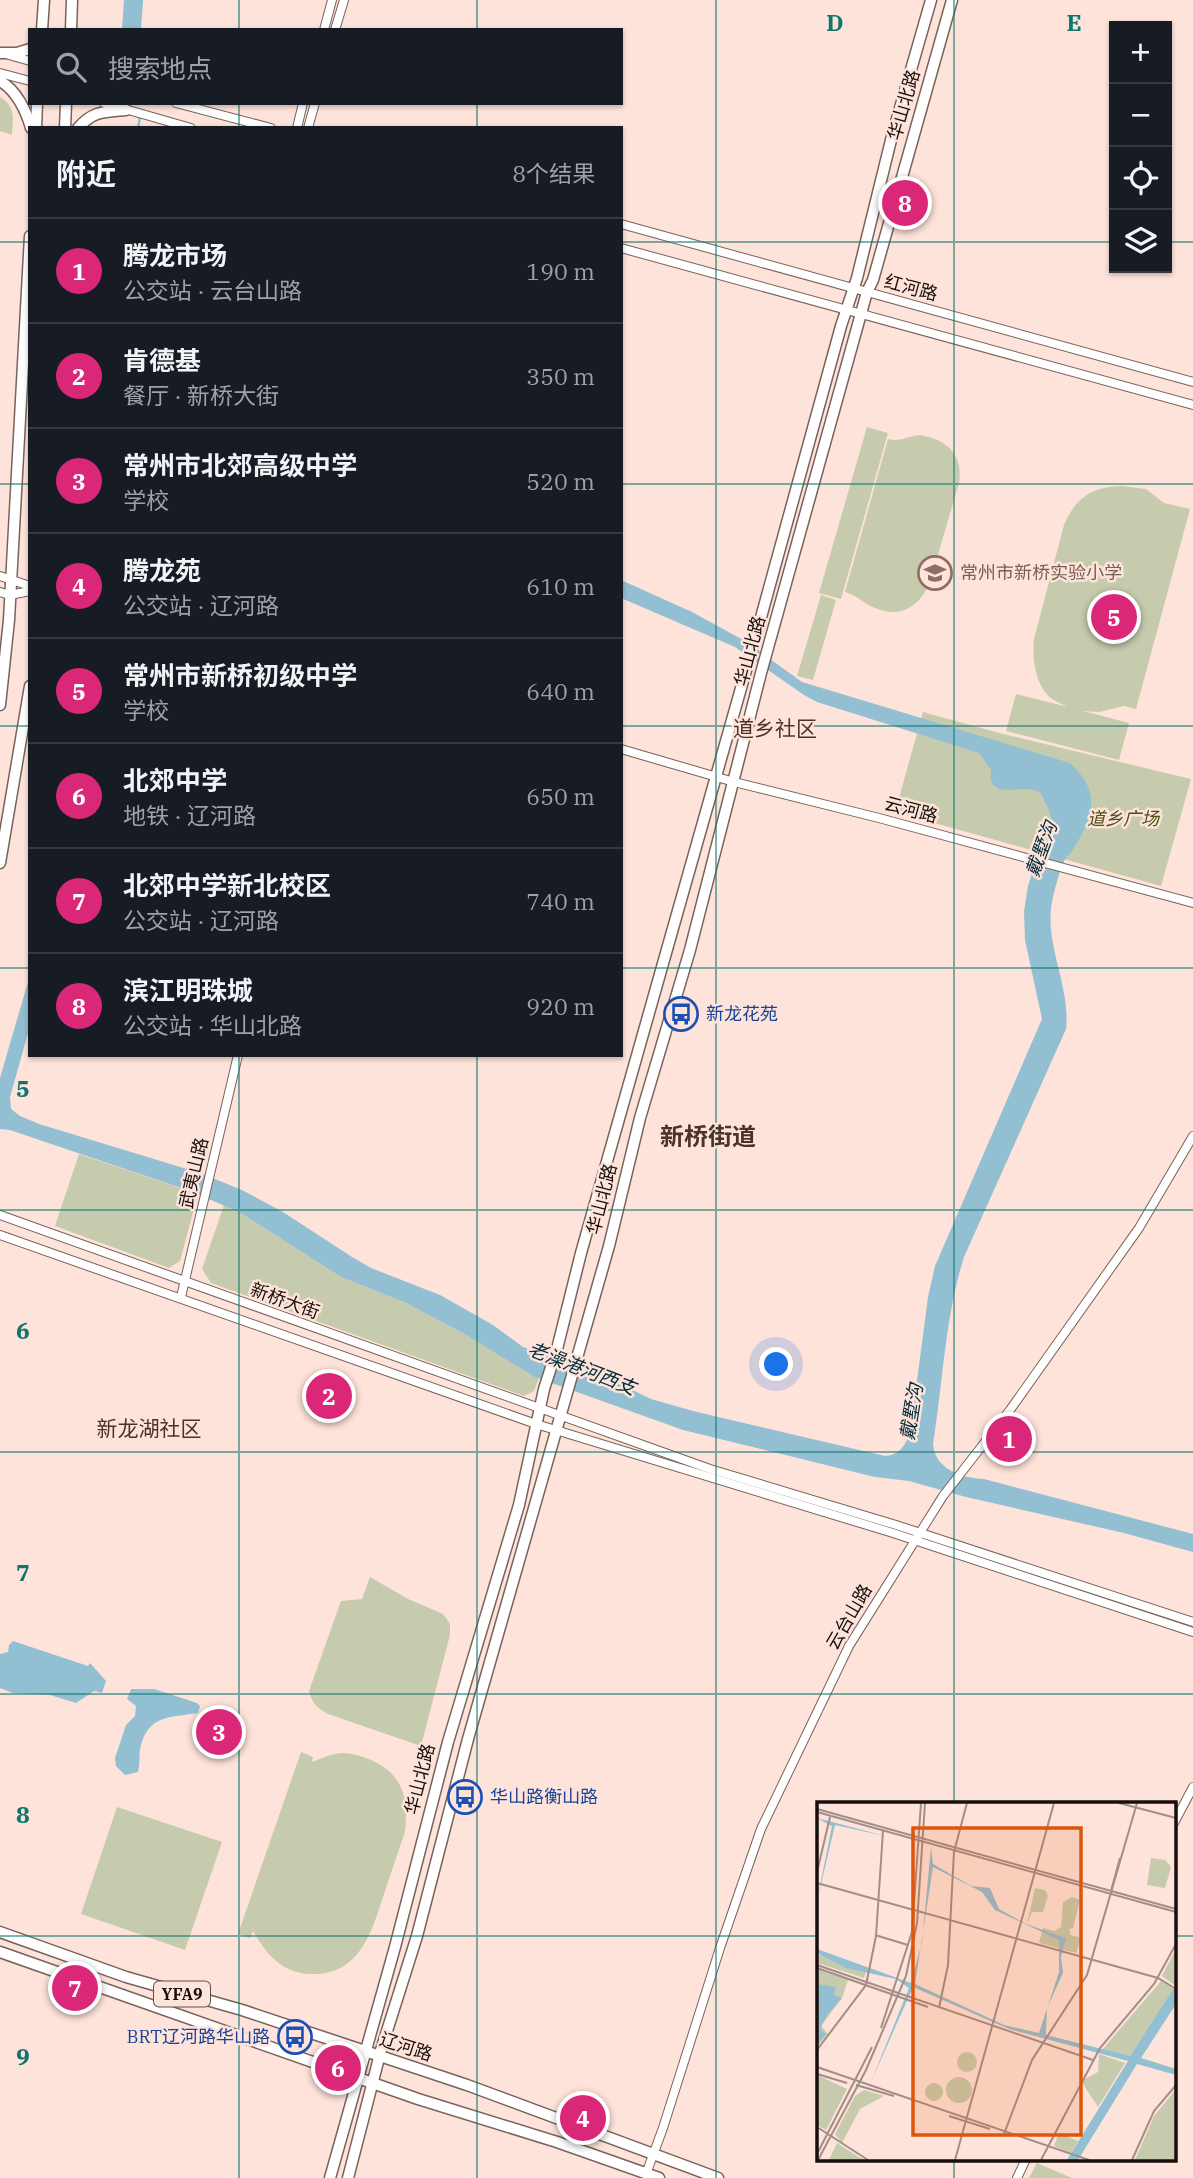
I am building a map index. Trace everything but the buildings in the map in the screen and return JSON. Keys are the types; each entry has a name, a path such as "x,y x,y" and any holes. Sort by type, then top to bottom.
{"main road":[{"path":"72,0 72,26"},
{"name":"华山北路","path":"330,2178 448,1742 519,1505 539,1408 581,1253 853,289 892,136 931,0"},
{"name":"华山北路","path":"348,2178 379,2057 417,1936 468,1740 609,1246 640,1118 690,950 761,673 952,0"},
{"path":"41,28 44,5"},
{"path":"1,53 28,50"},
{"path":"0,81 6,84 21,103 32,126"},
{"path":"33,126 37,105"},
{"path":"65,126 66,105"},
{"path":"80,126 89,116 125,110"},
{"path":"0,705 5,673 5,593 28,264"},
{"path":"0,863 28,698"},
{"name":"辽河路","path":"0,1931 126,1977 242,2010 467,2085 718,2178"},
{"name":"YFA9","path":"0,1952 358,2079 659,2178"}],"street":[{"path":"325,28 332,0"},
{"path":"336,28 344,0"},
{"path":"1,53 28,60"},
{"path":"0,73 28,80"},
{"path":"110,105 184,126"},
{"path":"184,105 263,126"},
{"path":"297,126 303,105"},
{"path":"309,126 314,105"},
{"name":"红河路","path":"623,224 1193,382"},
{"path":"623,249 1193,405"},
{"path":"6,578 28,588"},
{"path":"5,593 28,589"},
{"name":"云河路","path":"623,750 734,782 1193,903"},
{"name":"武夷山路","path":"181,1297 238,1057"},
{"name":"云台山路","path":"646,2174 761,1829 849,1646 943,1496 1010,1410 1139,1228 1193,1136"},
{"name":"新桥大街","path":"0,1214 710,1469 917,1536"},
{"name":"新桥大街","path":"0,1235 536,1424 917,1536"},
{"path":"917,1536 1193,1622"},
{"path":"917,1536 1193,1632"},
{"path":"1176,1819 1193,1787"},
{"path":"1017,2178 1026,2160"}],"green space":[{"path":"0,97 11,109 12,135 0,131"},
{"path":"867,427 888,433 841,599 819,593"},
{"path":"918,435 936,440 950,449 959,464 959,483 926,590 915,604 908,608 893,612 884,611 845,592 888,439 899,440"},
{"path":"1122,486 1146,489 1164,503 1190,509 1136,709 1124,706 1099,712 1083,711 1129,723 1119,760 1006,731 1016,694 1068,707 1052,699 1038,679 1034,663 1034,639 1069,515 1086,495"},
{"path":"821,595 836,600 813,680 797,676"},
{"name":"道乡广场","path":"923,712 1191,779 1161,886 895,812"},
{"path":"79,1154 198,1194 180,1261 169,1268 55,1226"},
{"path":"224,1205 341,1277 406,1303 539,1378 534,1391 524,1396 211,1283 202,1269"},
{"path":"370,1577 408,1599 443,1614 450,1624 450,1635 421,1746 328,1714 316,1705 310,1695 309,1691 341,1601 362,1599"},
{"path":"301,1752 313,1757 312,1762 344,1753 373,1761 396,1779 405,1804 405,1832 369,1936 352,1959 341,1968 328,1973 311,1974 292,1970 270,1955 253,1931 250,1938 238,1934"},
{"path":"117,1807 222,1842 185,1950 81,1914"},
{"path":"1037,2163 1072,2178 1029,2178"}],"water":[{"path":"124,0 143,0 141,28 122,28"},
{"name":"老澡港河西支","path":"623,581 692,612 745,641 802,682 1070,763 1087,783 1090,814 1081,836 1062,865 1051,914 1051,930 1065,996 1066,1029 964,1257 948,1326 933,1444 935,1453 944,1466 958,1474 1193,1534 1193,1552 909,1481 875,1477 683,1430 535,1377 468,1336 406,1303 341,1277 239,1212 190,1191 10,1130 0,1129 0,1078 28,982 28,1033 10,1097 11,1109 20,1116 200,1173 242,1190 283,1212 371,1268 440,1295 493,1325 523,1347 599,1374 651,1399 885,1456 898,1452 910,1434 928,1297 935,1266 1042,1019 1025,940 1024,912 1028,886 1039,852 1053,833 1054,826 1040,792 1029,789 999,789 993,785 991,770 979,753 817,702 735,647 623,599"},
{"path":"13,1641 88,1666 90,1663 106,1681 102,1693 94,1691 76,1703 50,1695 13,1693 0,1688 0,1654 8,1652"},
{"path":"131,1689 154,1689 200,1706 198,1713 169,1717 148,1729 140,1749 138,1772 125,1775 116,1766 115,1758 126,1725 135,1716 136,1706 127,1699"}],"waterway":[{"path":"138,126 140,117"}],"place":[{"name":"滨江明珠城","path":"905,203"},
{"name":"常州市新桥实验小学","path":"935,573"},
{"name":"常州市新桥初级中学","path":"1114,617"},
{"name":"新龙花苑","path":"681,1014"},
{"name":"肯德基","path":"329,1396"},
{"name":"腾龙市场","path":"1009,1439"},
{"name":"常州市北郊高级中学","path":"219,1732"},
{"name":"华山路衡山路","path":"465,1797"},
{"name":"北郊中学新北校区","path":"75,1988"},
{"name":"BRT辽河路华山路","path":"295,2037"},
{"name":"北郊中学","path":"338,2068"},
{"name":"腾龙苑","path":"583,2118"}],"district":[{"name":"道乡社区","path":"775,729"},
{"name":"新桥街道","path":"708,1137"},
{"name":"新龙湖社区","path":"149,1429"}],"water label":[{"name":"戴墅沟","path":"1041,849"},
{"name":"戴墅沟","path":"911,1412"}]}
